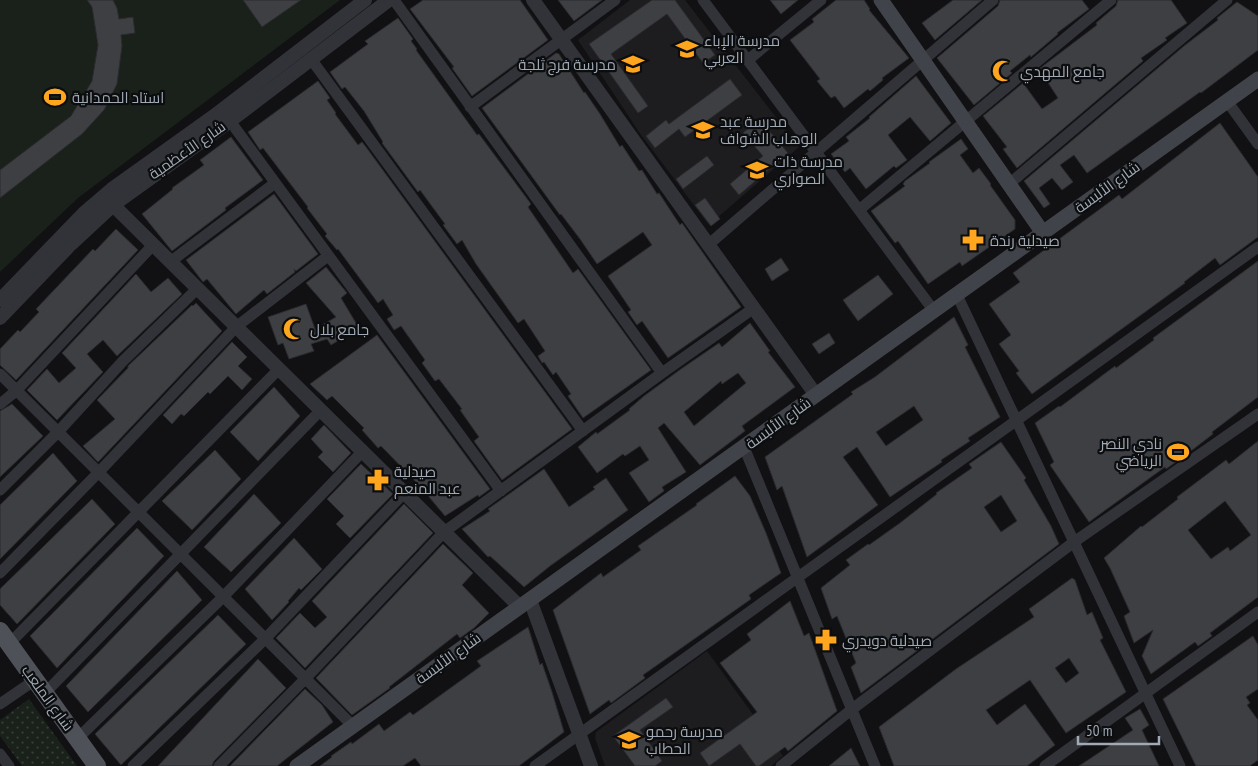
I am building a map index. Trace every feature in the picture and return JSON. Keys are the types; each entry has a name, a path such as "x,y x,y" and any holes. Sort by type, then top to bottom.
{"main road":[{"path":"881,0 1043,233"},
{"name":"شارع الألبسة","path":"297,766 1258,79"},
{"name":"شارع الملعب","path":"5,637 97,766"}],"street":[{"path":"0,300 84,213 112,189 214,116 365,0"},
{"name":"شارع الأعظمية","path":"0,318 113,205 230,120 389,0"},
{"path":"394,0 662,373"},
{"path":"532,0 816,395"},
{"path":"470,107 562,41 615,0"},
{"path":"703,0 934,311"},
{"path":"748,60 821,0"},
{"path":"708,245 994,0"},
{"path":"859,210 1111,0"},
{"path":"1009,184 1227,0"},
{"path":"311,59 583,431"},
{"path":"1228,101 1258,144"},
{"path":"230,120 501,491"},
{"path":"170,262 275,183"},
{"path":"113,205 444,532 525,603 591,766"},
{"path":"0,404 16,390 153,245"},
{"path":"535,766 1258,247"},
{"path":"0,573 236,327 328,256"},
{"path":"0,490 58,432 123,361 197,289"},
{"path":"957,295 1180,766"},
{"path":"219,766 305,679 444,532 754,308"},
{"path":"5,637 138,512 279,370"},
{"path":"0,374 353,726"},
{"path":"0,704 40,687 181,555 320,410"},
{"path":"781,766 851,710 1074,542 1258,414"},
{"path":"744,447 875,766"},
{"path":"77,738 223,597 362,452"},
{"path":"133,766 265,639 404,493"},
{"path":"1045,766 1258,612"},
{"path":"0,754 9,766"}],"shaded area":[{"path":"0,0 340,0 78,198 0,272"},
{"path":"630,0 685,0 799,147 709,225 641,135 578,40"},
{"path":"707,651 783,756 771,766 605,766 595,738 596,732"},
{"path":"29,699 77,766 22,766 0,736 0,720"}],"building":[{"path":"87,0 113,0 119,19 133,17 135,33 121,35 122,46 117,84 104,110 82,134 0,198 0,170 71,116 92,81 98,45 92,7"},
{"path":"243,0 301,0 262,27"},
{"path":"423,0 520,0 548,40 472,96 452,68 454,67 410,9"},
{"path":"558,0 602,0 574,21"},
{"path":"652,0 675,0 715,55 703,63 667,14 611,54 648,106 638,113 589,44"},
{"path":"770,0 798,0 781,14"},
{"path":"836,0 864,0 869,10 909,58 882,78 883,80 870,91 868,89 844,108 835,96 831,98 817,81 820,79 790,40 814,22 812,19"},
{"path":"953,0 982,0 935,40 922,23"},
{"path":"1000,0 1082,0 1089,9 1057,33 1031,57 1030,55 1010,71 1012,73 974,105 937,58 998,6"},
{"path":"1118,0 1171,0 1187,23 1141,58 1143,61 1017,168 1003,149 1007,147 983,116 1023,83 1042,109 1058,98 1039,69 1097,25 1096,23 1116,6"},
{"path":"1237,2 1258,16 1258,50 1201,93 1087,173 1074,155 1060,165 1073,182 1062,190 1052,178 1039,188 1050,204 1044,208 1024,181 1184,46 1218,20 1217,18"},
{"path":"398,18 413,39 411,41 416,50 477,135 479,134 531,204 528,207 573,273 578,269 651,370 583,418 568,396 571,394 556,372 553,375 544,362 542,363 538,356 545,351 524,319 518,323 476,264 462,240 457,244 420,190 418,192 382,143 364,111 345,87 342,89 330,72 368,44 365,41"},
{"path":"556,53 559,54 600,114 620,147 622,145 639,171 642,170 657,194 659,193 680,225 682,223 741,307 668,358 642,321 637,325 628,312 631,310 608,276 652,245 643,232 597,264 482,108"},
{"path":"916,76 951,123 930,141 910,117 888,135 907,160 896,168 894,166 866,189 850,168 845,172 831,154 849,141 846,137"},
{"path":"730,79 742,95 685,137 679,129 655,148 646,136 666,120 669,124"},
{"path":"318,81 330,98 327,100 335,114 358,145 362,142 366,147 572,429 502,480 474,441 479,437 460,410 462,409 439,379 435,381 422,363 425,360 401,326 394,330 387,319 393,315 383,299 378,303 338,249 325,236 327,234 308,207 263,148 260,150 248,132"},
{"name":"مدرسة ذات الصواري","path":"759,119 788,153 739,195 730,184 763,156 743,133"},
{"path":"1220,123 1258,177 1258,237 1220,265 1215,258 1185,283 1032,394 1016,373 1019,371 999,344 1011,335 989,304 1020,282 1013,273 1119,195 1122,199"},
{"path":"231,137 263,180 172,251 142,214 172,188 204,165 200,160"},
{"path":"961,139 968,149 960,155 973,173 979,168 991,184 1015,220 1015,229 962,266 960,262 928,284 898,241 895,243 871,211 905,186 903,184 905,181"},
{"path":"707,156 714,165 683,189 676,179"},
{"path":"274,194 318,254 296,271 294,269 295,272 267,294 264,290 236,314 207,279 203,282 186,260"},
{"path":"705,198 720,219 711,226 695,205"},
{"path":"116,229 138,250 16,380 0,365 0,349 39,312 36,309 93,249 95,251"},
{"path":"781,258 789,270 772,281 765,269"},
{"path":"1258,261 1258,397 1212,432 1213,434 1187,454 1166,469 1165,467 1089,522 1050,465 1054,462 1035,423 1115,366 1116,368 1154,340 1153,338"},
{"path":"326,267 347,293 341,298 359,328 331,345 327,339 311,344 314,351 289,359 283,343 278,345 268,317 306,304 315,329 336,317 306,283"},
{"path":"136,274 151,292 168,278 182,294 117,356 103,340 87,354 103,372 57,420 27,390 47,369 59,383 76,368 62,353"},
{"path":"878,275 893,294 858,321 843,300"},
{"path":"196,303 222,331 98,462 83,446 115,419 97,400 128,366"},
{"path":"954,317 968,345 965,347 1000,417 968,438 970,441 941,460 942,462 890,497 857,447 843,457 878,505 807,557 782,486 777,490 765,457 853,394 851,392 875,377","holes":["914,406 923,420 886,446 876,432"]},
{"path":"750,323 770,351 768,352 795,387 742,426 745,431 700,465 664,423 658,428 686,472 662,487 664,491 649,502 629,473 649,460 640,446 625,456 623,454 597,473 578,447 596,432 597,434 630,410 644,396 681,369 719,343 722,347","holes":["738,373 746,383 694,426 684,412 721,381 722,384"]},
{"path":"829,333 835,343 819,354 812,344"},
{"path":"377,335 490,489 445,516 419,485 381,446 378,448 362,430 364,428 332,396 327,400 310,384"},
{"path":"232,342 247,357 238,366 252,379 242,390 228,376 210,394 208,392 184,416 181,414 172,424 163,415"},
{"path":"274,387 300,416 258,461 230,432"},
{"path":"12,404 43,436 0,477 0,411"},
{"path":"324,425 351,453 333,472 318,457 323,452 311,439"},
{"path":"1258,441 1258,597 1210,633 1212,636 1198,646 1195,642 1151,674 1142,656 1153,630 1134,643 1124,616 1130,612 1104,558 1141,526 1178,499 1177,497 1226,460 1229,464","holes":["1225,501 1251,535 1230,551 1228,547 1211,559 1188,530"]},
{"path":"1001,442 1026,478 1024,480 1051,526 1059,544 861,693 851,667 856,663 837,616 832,619 821,588 850,565 846,560 900,523 936,493 972,468 969,464","holes":["1001,495 1017,521 1001,532 984,507"]},
{"path":"215,450 241,479 192,530 162,501"},
{"path":"53,453 77,481 0,559 0,505"},
{"path":"361,464 393,494 350,538 336,524 344,516 327,499"},
{"path":"544,469 569,507 595,489 593,487 606,478 628,510 524,587 490,556 488,557 462,529 490,511 488,509"},
{"path":"735,476 750,496 781,573 749,595 751,599 643,675 645,678 611,703 609,700 590,714 553,610 601,573 603,577 641,550 638,546"},
{"path":"254,494 281,523 231,572 204,547"},
{"path":"92,499 115,524 17,624 0,605 0,589"},
{"path":"404,504 433,533 305,668 276,638 300,613 315,628 327,617 312,601"},
{"path":"137,528 164,556 57,668 30,636"},
{"path":"294,538 322,569 301,590 299,588 272,620 245,589"},
{"path":"443,544 473,573 462,585 489,613 474,628 460,638 457,634 390,688 352,715 316,678"},
{"path":"177,571 202,600 88,712 66,686"},
{"path":"1072,578 1075,580 1087,615 1092,612 1103,638 1100,640 1126,692 1066,733 1030,680 986,710 997,725 1025,704 1055,745 1027,766 894,766 879,727 956,669 1034,617 1029,609","holes":["1069,658 1079,673 1066,683 1055,668"]},
{"path":"790,601 804,636 809,633 837,711 788,751 785,747 759,766 756,766 740,744 709,766 700,753 757,712 720,663 751,640 747,634"},
{"path":"218,615 246,644 121,765 95,734"},
{"path":"528,627 540,665 542,663 552,692 564,732 519,766 421,766 415,758 403,766 320,766 331,756 351,742 352,744 379,724 384,731 410,712 413,715 481,666 477,661"},
{"path":"1253,636 1258,645 1258,689 1246,697 1250,703 1247,705 1258,720 1258,760 1250,766 1196,766 1163,699"},
{"path":"258,659 286,688 214,761 212,766 158,766"},
{"path":"305,689 322,705 333,722 277,766 230,766"},
{"path":"666,698 673,707 640,730 662,761 655,766 635,766 613,736"},
{"path":"1140,709 1149,725 1142,730 1159,766 1079,766 1133,730 1125,718"},
{"path":"851,748 860,766 829,766"}],"place":[{"name":"مدرسة الإباء العربي","path":"687,49"},
{"name":"مدرسة فرج ثلجة","path":"633,64"},
{"name":"جامع المهدي","path":"1003,71"},
{"name":"استاد الحمدانية","path":"55,97"},
{"name":"مدرسة عبد الوهاب الشواف","path":"703,130"},
{"name":"مدرسة ذات الصواري","path":"757,170"},
{"name":"صيدلية رندة","path":"973,240"},
{"name":"جامع بلال","path":"294,329"},
{"name":"نادي النصر الرياضي","path":"1178,452"},
{"name":"صيدلية عبد المنعم","path":"378,480"},
{"name":"صيدلية دويدري","path":"826,640"},
{"name":"مدرسة رحمو الحطاب","path":"629,740"}]}
